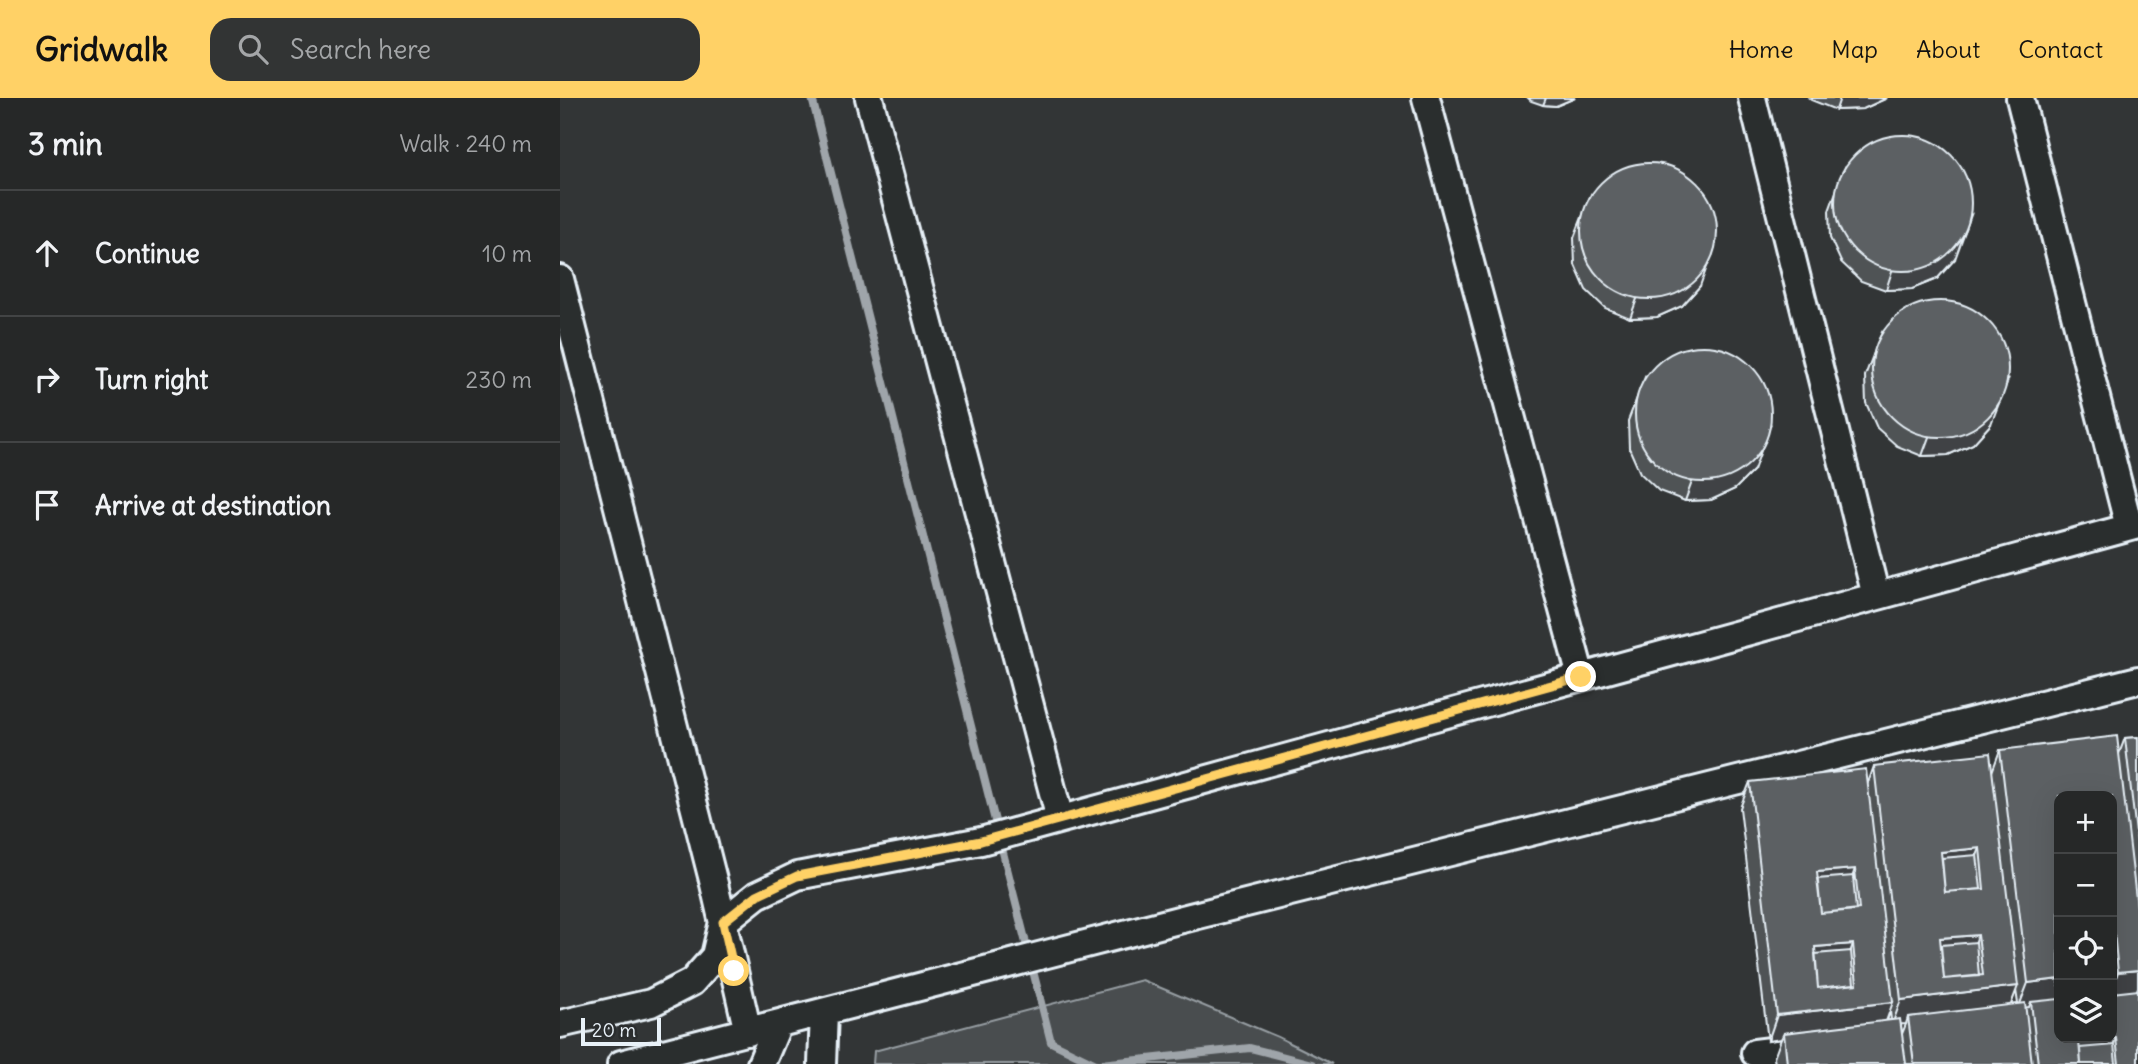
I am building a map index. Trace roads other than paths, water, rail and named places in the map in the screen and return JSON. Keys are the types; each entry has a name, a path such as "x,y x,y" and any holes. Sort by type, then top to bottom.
{"street":[{"path":"869,98 1060,820"},
{"path":"1426,98 1581,677"},
{"path":"1752,98 1876,596"},
{"path":"560,1024 650,1003 692,982 715,956 723,922 757,895 797,876 981,841 2133,526 2020,98"},
{"path":"560,279 565,315 723,922 748,1032"},
{"path":"621,1064 1190,917 2138,680"},
{"path":"821,1064 824,1012"},
{"path":"761,1064 778,1024"},
{"path":"1755,1053 1838,1043"}],"waterway":[{"path":"812,98 1051,1042 1096,1064"},
{"path":"1101,1064 1250,1048 1312,1064"}]}
